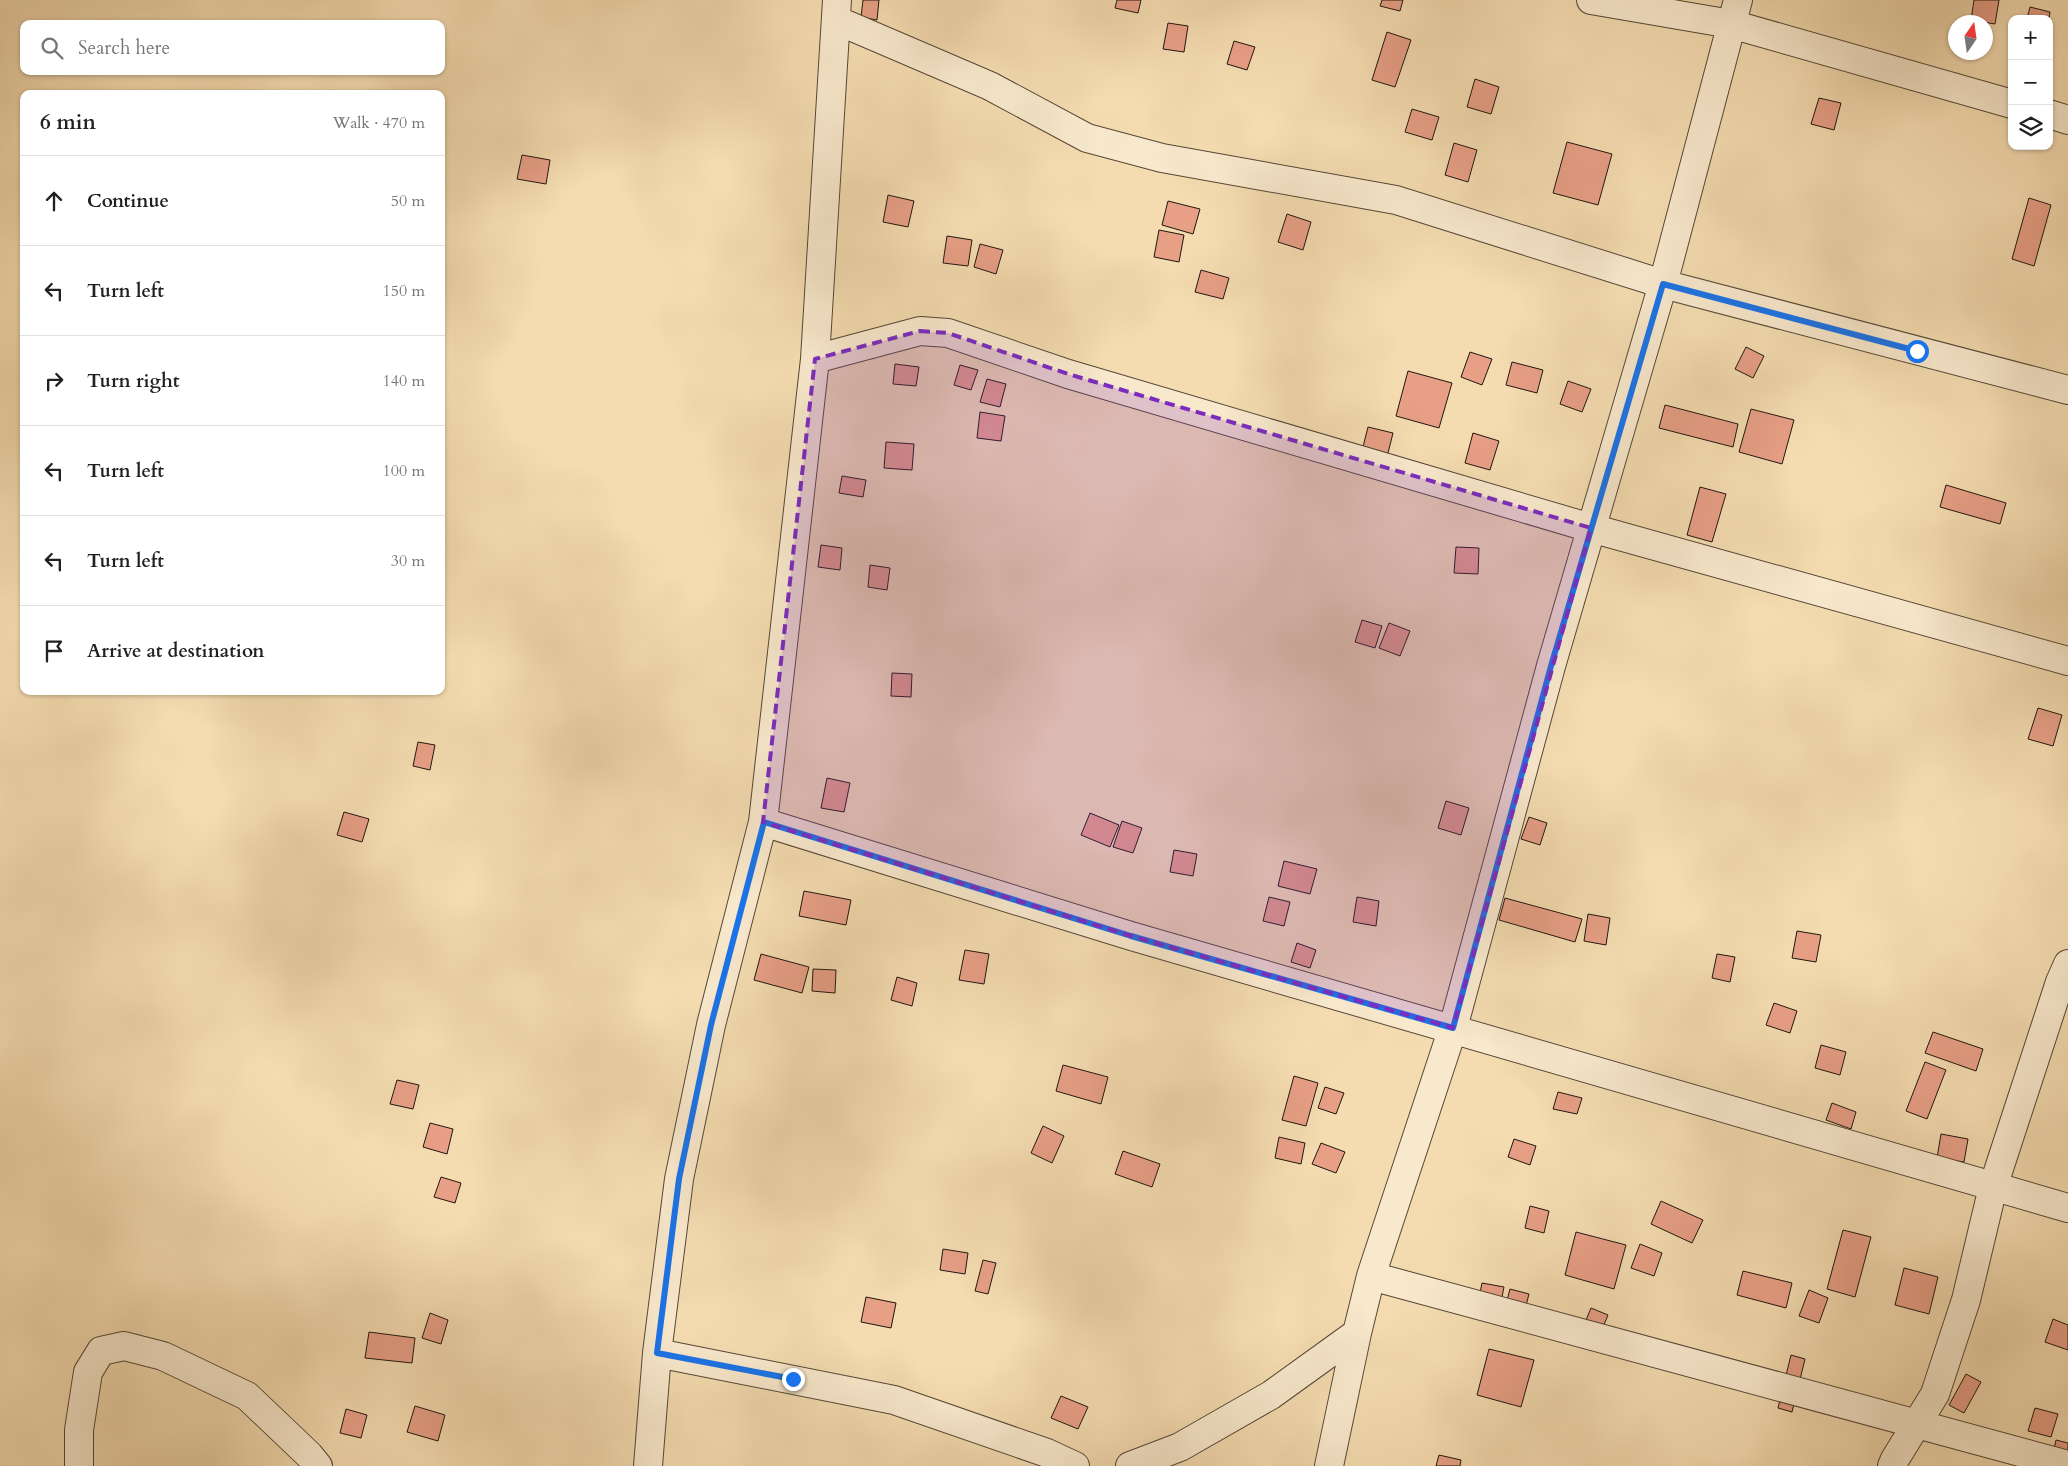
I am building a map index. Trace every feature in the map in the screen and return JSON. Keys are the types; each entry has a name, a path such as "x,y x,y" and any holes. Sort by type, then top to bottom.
{"street":[{"path":"1591,0 1734,12 2008,103"},
{"path":"648,1466 657,1353 679,1179 711,1025 764,822 816,359 837,10 990,86 1087,138 1162,158 1396,200 1663,284 2068,390"},
{"path":"1329,1466 1356,1333 1371,1276 1453,1028 1591,528 1663,284 1734,12"},
{"path":"2053,115 2068,120"},
{"path":"816,359 920,331 948,333 1068,374 1591,528 2068,661"},
{"path":"764,822 1131,936 2068,1208"},
{"path":"1892,1466 1935,1394 1966,1300 1993,1187 2056,991 2068,964"},
{"path":"1371,1276 2068,1465"},
{"path":"1130,1466 1180,1447 1271,1394 1356,1333"},
{"path":"79,1466 79,1430 88,1372 101,1351 124,1346 163,1356 247,1396 310,1455 318,1466"},
{"path":"657,1353 894,1400 1047,1453 1075,1466"}],"highlighted area":[{"path":"920,331 948,333 1068,374 1591,528 1453,1028 1131,936 763,822 815,359"}],"building":[{"path":"863,0 879,0 877,20 861,17"},
{"path":"1117,0 1141,0 1138,13 1115,8"},
{"path":"1382,0 1403,0 1400,11 1380,6"},
{"path":"1974,0 1999,0 1995,24 1993,24 1993,15 1972,15"},
{"path":"2030,7 2050,12 2050,15 2028,15"},
{"path":"1168,23 1188,26 1184,52 1163,49"},
{"path":"1387,32 1411,40 1395,87 1372,80"},
{"path":"1234,41 1255,47 1247,70 1227,64"},
{"path":"1475,79 1499,87 1491,114 1467,107"},
{"path":"1819,98 1841,103 1834,130 1811,124"},
{"path":"1412,109 1439,117 1432,140 1405,132"},
{"path":"1567,142 1612,154 1598,205 1553,193"},
{"path":"1454,143 1477,150 1468,182 1445,175"},
{"path":"522,155 550,160 546,184 517,179"},
{"path":"888,195 914,201 908,227 883,222"},
{"path":"2029,198 2051,205 2034,266 2012,259"},
{"path":"1168,201 1200,209 1193,234 1162,225"},
{"path":"1287,214 1311,222 1303,250 1278,242"},
{"path":"1159,230 1184,235 1179,262 1154,257"},
{"path":"947,236 972,240 968,266 943,263"},
{"path":"980,244 1003,250 996,274 974,267"},
{"path":"1201,270 1229,278 1223,299 1195,292"},
{"path":"1746,347 1764,356 1753,378 1735,369"},
{"path":"1470,352 1492,359 1482,385 1461,377"},
{"path":"1512,362 1543,370 1537,393 1506,385"},
{"path":"895,364 919,367 916,386 893,384"},
{"path":"960,365 978,370 971,390 954,385"},
{"path":"1408,371 1452,383 1439,428 1396,416"},
{"path":"987,379 1006,384 1000,407 980,402"},
{"path":"1568,381 1591,389 1582,412 1560,404"},
{"path":"1665,405 1738,424 1733,447 1659,428"},
{"path":"1751,409 1794,420 1782,464 1739,452"},
{"path":"980,412 1005,416 1001,441 977,438"},
{"path":"1368,427 1393,433 1386,461 1361,455"},
{"path":"1473,433 1499,441 1490,470 1465,463"},
{"path":"886,442 914,444 912,470 884,468"},
{"path":"842,476 866,480 863,497 839,493"},
{"path":"1946,485 2006,503 2000,524 1940,507"},
{"path":"1700,487 1726,494 1712,542 1687,535"},
{"path":"821,545 842,548 840,570 818,567"},
{"path":"1456,547 1479,548 1478,574 1454,573"},
{"path":"870,565 890,568 887,590 868,587"},
{"path":"1362,620 1382,626 1375,648 1355,642"},
{"path":"1389,623 1410,631 1400,656 1379,648"},
{"path":"892,673 912,674 911,697 891,696"},
{"path":"2038,708 2062,715 2053,746 2028,739"},
{"path":"418,742 435,745 430,770 413,766"},
{"path":"827,778 850,783 844,812 821,808"},
{"path":"1446,801 1469,808 1461,835 1438,828"},
{"path":"344,812 369,819 362,842 337,835"},
{"path":"1090,813 1119,825 1110,847 1081,835"},
{"path":"1529,817 1547,823 1540,845 1521,839"},
{"path":"1122,821 1142,828 1133,853 1113,847"},
{"path":"1174,850 1197,854 1193,876 1170,872"},
{"path":"1284,861 1317,869 1310,894 1278,886"},
{"path":"804,891 851,900 846,925 799,916"},
{"path":"1269,897 1290,902 1284,926 1263,921"},
{"path":"1357,897 1379,901 1376,926 1353,922"},
{"path":"1505,898 1582,919 1575,942 1499,920"},
{"path":"1588,914 1610,918 1606,945 1584,941"},
{"path":"1797,931 1821,935 1816,962 1792,958"},
{"path":"1297,943 1316,950 1310,968 1291,962"},
{"path":"965,950 989,954 984,984 959,980"},
{"path":"761,954 809,967 802,993 754,980"},
{"path":"1717,954 1735,957 1730,982 1712,978"},
{"path":"813,969 836,970 835,993 812,991"},
{"path":"897,977 917,983 912,1006 891,1000"},
{"path":"1774,1003 1797,1011 1790,1033 1766,1025"},
{"path":"1933,1032 1983,1049 1976,1071 1925,1053"},
{"path":"1821,1045 1846,1052 1840,1075 1815,1068"},
{"path":"1925,1062 1946,1070 1927,1119 1906,1111"},
{"path":"1063,1065 1108,1077 1101,1104 1056,1091"},
{"path":"1294,1076 1318,1083 1306,1126 1282,1120"},
{"path":"397,1080 419,1085 413,1109 390,1104"},
{"path":"1325,1087 1344,1093 1336,1114 1318,1108"},
{"path":"1558,1092 1582,1098 1577,1114 1553,1109"},
{"path":"1832,1103 1856,1112 1851,1129 1826,1120"},
{"path":"430,1123 453,1129 447,1154 423,1147"},
{"path":"1043,1126 1064,1136 1052,1163 1031,1153"},
{"path":"1941,1134 1968,1139 1964,1162 1937,1158"},
{"path":"1279,1137 1305,1143 1301,1164 1275,1158"},
{"path":"1514,1139 1536,1146 1530,1165 1508,1157"},
{"path":"1321,1143 1345,1152 1336,1173 1312,1164"},
{"path":"1123,1151 1160,1164 1152,1187 1115,1174"},
{"path":"441,1177 461,1183 455,1203 434,1197"},
{"path":"1661,1201 1703,1220 1692,1243 1651,1224"},
{"path":"1530,1206 1549,1211 1544,1233 1525,1228"},
{"path":"1843,1230 1871,1237 1855,1297 1827,1289"},
{"path":"1576,1232 1626,1245 1614,1289 1565,1275"},
{"path":"1640,1244 1662,1253 1654,1276 1631,1268"},
{"path":"943,1249 968,1253 965,1274 940,1270"},
{"path":"983,1260 996,1263 988,1294 975,1291"},
{"path":"1904,1268 1938,1277 1929,1314 1895,1305"},
{"path":"1743,1271 1792,1283 1786,1308 1737,1295"},
{"path":"1482,1283 1504,1287 1500,1307 1478,1303"},
{"path":"1510,1289 1529,1294 1523,1317 1504,1312"},
{"path":"1809,1290 1828,1298 1819,1323 1799,1316"},
{"path":"866,1297 896,1303 891,1328 861,1322"},
{"path":"1591,1308 1608,1315 1599,1337 1582,1330"},
{"path":"430,1313 448,1320 441,1344 422,1338"},
{"path":"2053,1319 2068,1325 2068,1350 2045,1342"},
{"path":"369,1332 415,1338 412,1363 365,1358"},
{"path":"1489,1349 1534,1360 1521,1407 1477,1395"},
{"path":"1791,1355 1805,1359 1792,1412 1778,1408"},
{"path":"1966,1374 1981,1382 1964,1413 1949,1405"},
{"path":"1061,1396 1088,1407 1078,1429 1051,1418"},
{"path":"415,1406 445,1415 438,1441 407,1432"},
{"path":"2035,1408 2058,1414 2051,1437 2028,1431"},
{"path":"346,1409 367,1415 361,1438 340,1433"},
{"path":"2056,1440 2068,1443 2068,1466 2051,1462"},
{"path":"1439,1455 1461,1460 1460,1466 1436,1466"}],"route":[{"path":"793,1379 657,1353 679,1179 711,1025 764,822 1131,936 1453,1028 1551,666 1663,284 1917,351"}]}
